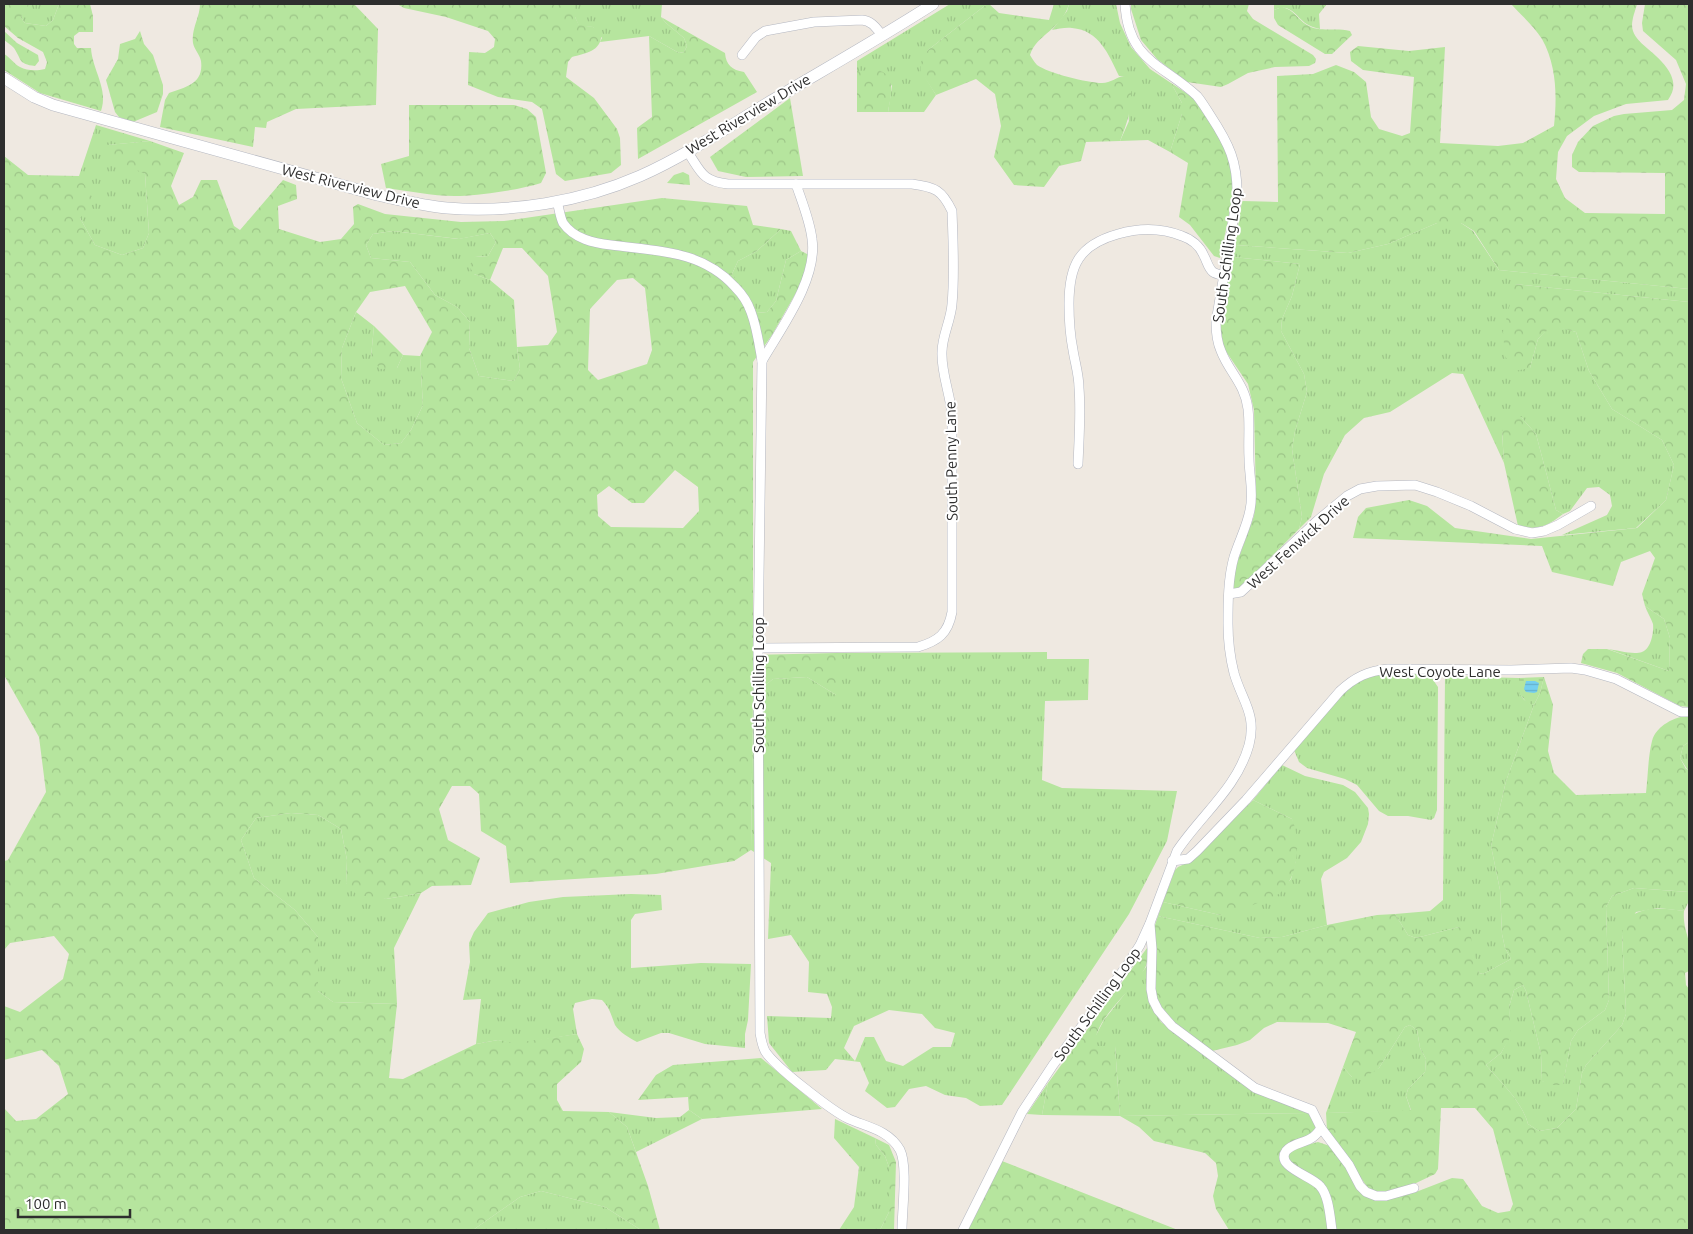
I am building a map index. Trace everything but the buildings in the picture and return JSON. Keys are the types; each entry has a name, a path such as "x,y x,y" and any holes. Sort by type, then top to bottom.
{"street":[{"name":"West Riverview Drive","path":"4,78 34,97 53,105 377,195 424,205 476,209 514,207 557,201 600,191 634,178 688,151 933,4"},
{"name":"South Schilling Loop","path":"963,1230 1022,1112 1053,1065 1140,945 1150,923 1172,861 1184,841 1224,794 1240,769 1252,730 1251,716 1235,675 1229,651 1231,569 1250,512 1252,500 1248,407 1240,383 1221,353 1216,333 1216,322 1237,197 1238,180 1235,163 1221,132 1199,98 1158,67 1136,45 1129,27 1124,4"},
{"path":"742,55 756,37 765,31 814,22 868,21 882,35"},
{"name":"South Penny Lane","path":"688,151 702,174 718,183 912,184 929,186 943,196 952,211 952,306 943,339 942,352 943,366 952,404 952,612 950,624 944,633 932,643 918,647 758,648"},
{"path":"762,361 804,286 813,255 812,239 796,184"},
{"name":"South Schilling Loop","path":"557,201 563,223 580,237 600,243 690,256 705,262 718,271 737,289 751,310 757,330 762,361 758,648 760,1033 766,1053 785,1072 833,1109 849,1119 884,1133 892,1139 900,1151 903,1169 902,1230"},
{"path":"1078,464 1079,387 1069,321 1069,285 1072,269 1082,254 1110,236 1128,231 1164,231 1183,236 1197,244 1203,253 1208,267 1224,276"},
{"name":"West Fenwick Drive","path":"1229,594 1241,592 1318,520 1347,496 1360,488 1415,485 1472,506 1515,529 1532,533 1544,531 1558,525 1591,506"},
{"name":"West Coyote Lane","path":"1172,861 1188,859 1197,851 1246,800 1340,691 1360,675 1372,671 1388,669 1511,670 1571,668 1616,679 1681,712 1689,712"},
{"path":"1150,923 1153,1000 1158,1010 1172,1026 1255,1088 1312,1110 1321,1128 1366,1192 1376,1196 1386,1196 1414,1188"},
{"path":"1321,1128 1314,1136 1290,1147 1284,1157 1287,1165 1312,1179 1320,1186 1325,1195 1332,1230"}],"green space":[{"path":"4,4 30,4 24,10 21,18 25,23 46,26 53,20 59,4 90,4 93,16 93,32 79,32 74,36 74,44 77,48 91,48 102,87 103,103 101,111 40,93 4,70 4,54 18,66 29,70 45,69 47,62 43,52 18,38 4,26"},
{"path":"30,4 59,4 53,20 46,26 25,23 21,18 23,10"},
{"path":"200,4 354,4 378,29 376,105 296,109 267,122 266,128 255,127 253,147 160,127 165,100 169,93 182,89 197,80 200,75 201,61 193,38"},
{"path":"397,4 575,4 575,17 579,25 593,27 601,32 601,38 592,50 572,57 568,62 566,77 594,98 617,129 620,138 621,165 611,173 565,181 556,174 542,109 532,102 498,97 468,85 469,52 485,53 494,47 495,39 488,31 446,17 404,8"},
{"path":"575,4 662,4 661,17 684,38 687,46 684,52 679,53 649,36 600,42 602,38 593,27 579,26 575,17"},
{"path":"950,4 987,4 928,50 922,72 936,95 924,112 888,112 892,86 881,71 857,71 857,61"},
{"path":"987,4 999,13 1049,20 1054,4 1069,4 1061,20 1033,48 1030,55 1035,63 1042,68 1068,77 1096,83 1105,83 1124,76 1131,82 1129,112 1120,141 1086,142 1081,161 1059,166 1044,187 1014,185 994,157 1001,126 995,94 976,79 936,95 921,72 921,62 928,50"},
{"path":"1069,4 1116,4 1120,23 1131,47 1150,69 1171,83 1182,103 1182,114 1170,152 1148,140 1120,141 1129,121 1124,76 1119,76 1107,52 1089,33 1070,28 1052,30 1067,11"},
{"path":"1131,4 1249,4 1247,11 1253,19 1313,55 1316,59 1315,63 1309,66 1275,67 1248,73 1221,87 1187,82 1157,59 1141,40"},
{"path":"1274,4 1327,4 1319,14 1320,29 1307,24 1291,10 1279,8 1274,10"},
{"path":"1511,4 1637,4 1632,21 1633,31 1639,41 1667,68 1673,82 1672,94 1668,100 1626,104 1594,116 1567,136 1558,152 1556,179 1565,198 1585,213 1665,214 1665,173 1579,172 1572,167 1572,155 1578,142 1593,126 1614,116 1672,110 1684,100 1686,84 1676,60 1643,31 1642,23 1645,4 1686,4 1689,6 1689,289 1499,270 1474,231 1461,223 1437,223 1388,244 1348,253 1235,245 1242,201 1278,202 1277,76 1313,74 1336,65 1354,72 1366,82 1371,117 1379,129 1402,136 1410,133 1414,77 1363,70 1351,61 1350,52 1358,46 1409,51 1445,47 1440,143 1498,146 1523,143 1554,126 1555,82 1551,60 1542,39"},
{"path":"1282,7 1293,12 1307,25 1317,29 1345,30 1350,31 1352,35 1332,54 1325,54 1278,25 1274,18 1274,10"},
{"path":"661,17 725,53 728,64 736,70 744,72 757,92 638,159 637,128 652,117 649,36 679,53 684,52 687,46 684,38"},
{"path":"4,31 17,43 38,55 39,61 35,66 21,61 14,48 4,40"},
{"path":"140,31 144,44 153,55 163,85 163,94 157,112 133,122 119,117 115,112 106,80 118,59 120,44 135,39"},
{"path":"879,70 886,74 891,84 888,112 857,112 857,71"},
{"path":"1171,83 1193,98 1205,112 1232,167 1232,196 1220,258 1214,256 1190,225 1179,217 1188,163 1170,152 1182,114 1182,103"},
{"path":"790,98 803,176 746,177 718,171 710,157"},
{"path":"409,105 514,105 527,109 536,117 546,173 541,183 501,192 460,196 432,195 386,188 381,164 409,156"},
{"path":"96,125 150,141 108,145 145,174 149,233 143,248 122,255 95,245 80,218 79,176"},
{"path":"150,141 184,153 171,186 179,205 193,197 201,180 217,180 234,226 240,230 283,180 296,185 297,199 278,206 279,229 320,242 341,239 354,224 353,207 358,204 385,214 461,222 504,221 662,198 747,206 753,225 781,229 757,251 738,261 732,274 751,297 756,313 767,312 776,301 786,260 801,251 809,255 801,284 772,335 753,362 753,655 836,653 836,695 807,677 773,679 753,695 751,850 734,861 656,874 510,883 506,846 481,831 479,794 470,786 452,786 439,809 448,840 480,858 471,885 432,886 421,893 386,899 357,895 346,883 347,860 341,829 318,815 291,813 256,818 241,840 254,878 295,910 318,937 318,991 333,1002 397,1004 389,1078 403,1079 476,1044 498,1040 515,1043 577,1034 584,1049 581,1062 557,1084 557,1100 563,1111 609,1112 627,1127 648,1186 660,1230 641,1230 605,1207 541,1191 520,1197 473,1230 4,1230 4,1108 16,1121 36,1119 68,1094 59,1066 42,1050 4,1060 4,1006 20,1012 63,979 69,954 54,936 10,943 4,950 4,861 8,860 46,792 39,737 4,675 4,156 28,175 79,176 94,200 80,218 95,245 122,255 143,248 149,233 145,174 104,154 107,145","holes":["393,231 459,239 490,233 496,242 488,256 475,257 469,266 474,274 490,280 503,248 522,248 548,276 557,332 548,345 517,347 520,369 514,381 479,376 469,348 470,322 457,307 435,295 410,262 371,258 366,245 373,234","633,278 645,288 652,350 647,364 598,380 588,370 590,309 617,280","405,286 432,332 420,356 423,405 411,430 401,443 384,445 357,423 341,378 342,348 356,312 370,292","675,470 698,487 699,511 683,528 611,527 598,516 597,495 609,486 632,503 644,503"]},
{"path":"683,172 689,175 690,185 667,183 674,175"},
{"path":"1437,223 1461,223 1473,231 1499,270 1689,289 1689,302 1515,284 1530,368 1538,339 1552,325 1576,332 1589,371 1612,409 1662,440 1674,465 1666,500 1636,528 1562,535 1607,515 1612,506 1610,495 1599,487 1587,488 1570,511 1563,514 1556,510 1536,434 1521,417 1502,432 1504,463 1463,374 1452,373 1390,412 1364,418 1345,435 1324,474 1311,517 1299,529 1302,517 1292,449 1295,431 1307,392 1304,374 1281,331 1282,319 1292,296 1300,264 1233,257 1235,245 1348,253 1388,244"},
{"path":"781,229 791,231 801,251 786,260 776,301 767,312 756,313 732,274 738,261 757,251"},
{"path":"393,231 458,239 490,233 496,242 488,256 475,257 474,274 490,280 514,300 520,369 514,381 479,376 469,348 470,322 457,307 435,295 410,262 371,258 366,245 373,234"},
{"path":"1233,257 1300,264 1292,296 1282,319 1281,331 1304,374 1307,392 1295,431 1292,449 1302,517 1299,529 1240,588 1233,589 1235,568 1254,516 1256,498 1254,410 1248,384 1225,350 1221,336 1221,320"},
{"path":"1515,284 1689,302 1689,707 1680,706 1617,673 1581,663 1583,654 1588,649 1607,649 1669,671 1670,638 1664,619 1645,606 1642,594 1655,558 1650,551 1621,562 1613,586 1552,572 1542,546 1353,538 1358,517 1366,508 1409,500 1427,506 1455,528 1531,539 1637,528 1666,500 1674,465 1662,440 1612,409 1589,371 1576,332 1552,326 1538,339 1530,368 1515,371 1505,356 1503,332"},
{"path":"356,312 374,326 371,357 397,368 403,355 420,356 423,405 411,430 401,443 384,445 357,423 341,378 342,348"},
{"path":"374,326 403,355 397,368 380,369 371,357"},
{"path":"1509,417 1521,417 1536,434 1556,510 1563,514 1542,526 1532,528 1518,526 1504,463 1502,431"},
{"path":"1645,606 1664,619 1670,638 1669,671 1608,649 1634,653 1642,652 1648,647 1652,636 1653,624"},
{"path":"1047,652 1047,659 1089,659 1088,700 1045,701 1042,780 1062,788 1177,791 1167,841 1129,914 1002,1105 980,1106 966,1098 945,1095 926,1086 909,1089 895,1107 887,1108 865,1091 869,1083 860,1062 835,1059 826,1070 792,1072 769,1043 767,1016 831,1018 832,1007 827,994 808,992 809,962 791,935 768,939 771,863 751,850 753,695 773,679 807,677 836,695 836,653","holes":["889,1010 922,1014 935,1028 955,1033 951,1047 933,1047 903,1066 886,1061 874,1037 865,1037 855,1061 844,1048 854,1026"]},
{"path":"1387,673 1429,674 1438,687 1437,810 1434,818 1431,820 1408,816 1388,816 1379,811 1357,785 1345,779 1307,768 1299,762 1294,750 1352,685 1373,675"},
{"path":"1445,676 1519,678 1521,695 1525,701 1534,705 1506,781 1491,846 1500,890 1502,934 1505,948 1511,959 1483,974 1479,973 1459,927 1416,938 1408,935 1395,914 1430,911 1443,900"},
{"path":"1544,677 1553,705 1548,751 1554,773 1576,795 1646,793 1650,753 1654,736 1662,726 1672,720 1689,716 1689,742 1683,746 1680,758 1686,769 1689,770 1689,892 1634,888 1612,896 1606,907 1609,1000 1605,1010 1578,1030 1571,1041 1563,1085 1551,1085 1542,1081 1541,1054 1523,985 1514,990 1509,1007 1511,1036 1501,1053 1486,1065 1516,1100 1528,1124 1539,1131 1557,1128 1576,1109 1582,1073 1586,1065 1622,1025 1626,1014 1622,934 1624,920 1646,910 1684,911 1684,923 1690,949 1689,971 1685,973 1686,985 1689,989 1689,1230 1335,1230 1328,1196 1290,1163 1288,1155 1291,1149 1318,1142 1330,1146 1347,1166 1358,1190 1370,1198 1384,1200 1416,1192 1452,1178 1463,1179 1482,1206 1498,1213 1510,1211 1513,1204 1493,1129 1475,1108 1441,1108 1438,1169 1435,1174 1391,1192 1380,1193 1368,1188 1327,1130 1326,1113 1411,1110 1406,1096 1408,1089 1425,1072 1426,1059 1420,1048 1417,1030 1410,1025 1405,1027 1379,1068 1365,1077 1352,1077 1343,1067 1356,1032 1328,1023 1277,1022 1264,1028 1250,1040 1212,1051 1171,1020 1155,995 1154,928 1158,916 1260,938 1282,937 1327,925 1377,915 1395,914 1408,935 1416,938 1459,927 1470,933 1479,973 1483,974 1511,959 1505,948 1502,934 1500,890 1491,846 1506,781 1540,693"},
{"path":"1544,677 1540,693 1534,705 1527,703 1519,693 1519,678"},
{"path":"1689,742 1689,770 1680,758 1683,746"},
{"path":"1282,765 1305,776 1343,785 1355,792 1368,808 1368,824 1361,842 1347,858 1324,872 1321,879 1327,925 1282,937 1260,938 1158,916 1163,902 1220,915 1279,893 1291,879 1296,860 1292,819 1253,800"},
{"path":"1253,800 1292,819 1295,828 1297,847 1295,868 1291,878 1280,893 1229,914 1220,915 1163,902 1175,870 1191,861"},
{"path":"291,813 318,815 341,829 347,860 346,883 386,899 421,893 394,948 397,1004 333,1002 318,991 318,937 295,910 254,878 241,840 256,818"},
{"path":"1634,888 1689,892 1689,901 1684,911 1658,908 1636,912 1622,934 1626,1014 1622,1025 1586,1065 1582,1073 1576,1109 1557,1128 1539,1131 1528,1124 1516,1100 1486,1065 1501,1053 1510,1036 1509,1007 1514,990 1523,985 1526,991 1541,1054 1542,1081 1563,1084 1571,1041 1578,1030 1605,1010 1609,1000 1606,907 1612,896"},
{"path":"631,894 661,895 662,910 635,914 631,920 631,968 701,963 751,964 745,1048 705,1044 669,1033 661,1033 637,1042 617,1028 609,1009 602,1000 592,999 575,1003 573,1009 577,1034 516,1044 498,1040 476,1044 481,999 463,1000 470,962 469,943 474,932 488,913 529,902 563,897"},
{"path":"1147,948 1145,968 1107,1015 1096,1035 1095,1046 1115,1046 1120,1116 1042,1115 1048,1083"},
{"path":"1147,966 1146,989 1150,1003 1161,1022 1255,1091 1309,1113 1120,1116 1115,1046 1095,1046 1095,1037 1104,1020"},
{"path":"1410,1025 1417,1030 1420,1048 1426,1059 1425,1072 1408,1089 1406,1096 1411,1111 1326,1113 1343,1067 1352,1077 1379,1068 1405,1027"},
{"path":"761,1058 822,1109 702,1119 689,1110 688,1097 638,1100 656,1075 673,1065"},
{"path":"1048,1083 1042,1115 1027,1114"},
{"path":"689,1110 702,1119 636,1152 627,1127 609,1112 656,1118 680,1117"},
{"path":"1309,1113 1315,1122 1314,1130 1310,1135 1284,1148 1280,1153 1280,1160 1286,1168 1310,1181 1319,1189 1324,1203 1329,1230 1229,1230 1216,1209 1213,1196 1218,1176 1216,1163 1205,1153 1154,1141 1139,1127 1120,1116"},
{"path":"835,1119 875,1138 876,1145 885,1156 889,1167 889,1212 880,1230 839,1230 854,1207 859,1167 834,1138"},
{"path":"875,1138 889,1145 896,1162 894,1230 880,1230 889,1212 889,1167 885,1156 876,1145"},
{"path":"1002,1161 1178,1230 966,1230"},
{"path":"541,1191 605,1207 641,1230 473,1230 520,1197"}],"water":[{"path":"1526,681 1539,683 1537,692 1526,692 1524,689"}]}
